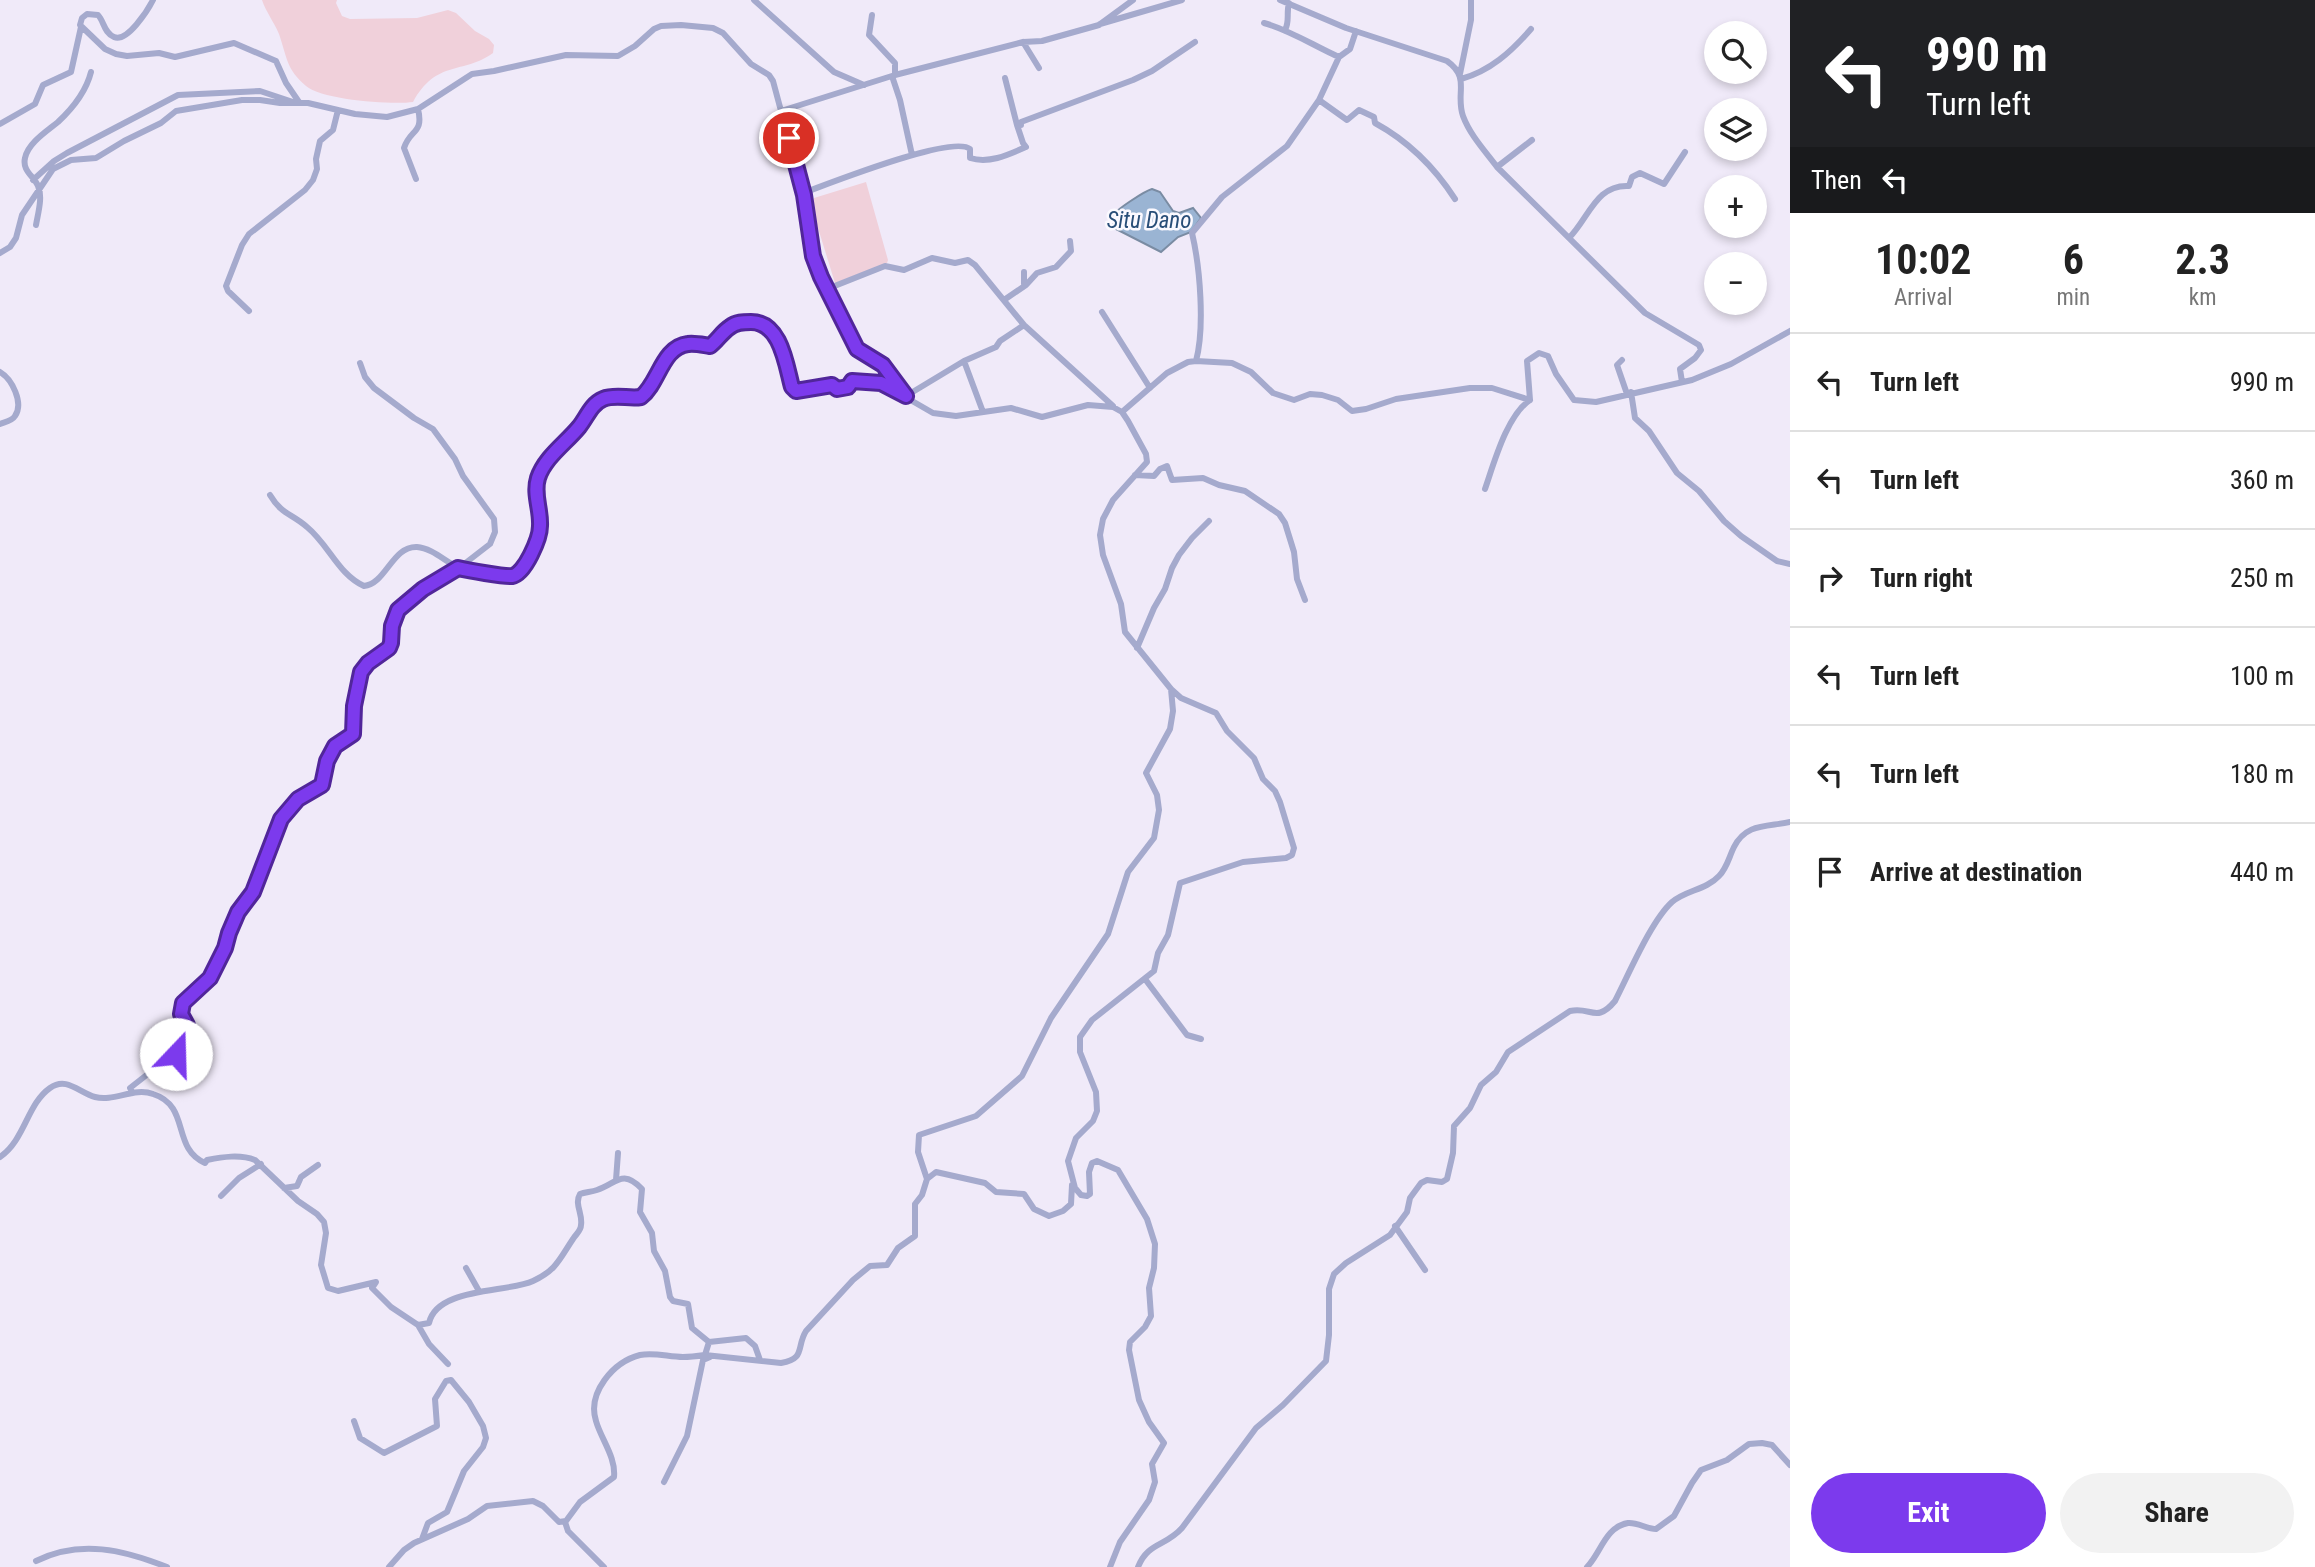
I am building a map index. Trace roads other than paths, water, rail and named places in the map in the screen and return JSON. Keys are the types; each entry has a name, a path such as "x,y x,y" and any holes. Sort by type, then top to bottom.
{"street":[{"path":"0,124 35,104 43,85 71,72 82,18 92,13 99,16 111,36 119,38 131,31 153,0"},
{"path":"754,0 834,72 866,85"},
{"path":"1099,25 1133,0"},
{"path":"782,111 893,76 1023,42 1042,41 1182,0"},
{"path":"1280,0 1356,31 1447,61 1460,76"},
{"path":"1473,2 1460,76 1464,120 1476,141 1497,167 1645,313 1699,345 1701,349 1698,355 1680,369 1682,383"},
{"path":"1285,30 1289,4"},
{"path":"872,15 868,33 872,41 895,63 893,76 912,155"},
{"path":"1264,23 1285,30 1339,57"},
{"path":"33,180 67,153 178,95 260,91 297,102 382,117 418,108 472,74 566,55 618,56 635,46 654,29 681,25 713,28 723,33 751,64 772,78 803,192 815,262 857,349 883,365 906,396"},
{"path":"80,27 105,49 127,56 159,53 175,57 229,43 238,44 276,61 297,102"},
{"path":"1460,76 1478,74 1490,67 1531,29"},
{"path":"1196,361 1199,345 1200,276 1192,233 1222,197 1287,146 1319,100 1339,57 1350,49 1356,31"},
{"path":"1023,42 1039,68"},
{"path":"1017,125 1133,80 1152,71 1195,42"},
{"path":"36,225 39,191 24,167 25,155 88,87 91,72"},
{"path":"803,192 912,155 964,144 970,149 970,158 978,162 1000,157 1026,146 1017,125 1005,78"},
{"path":"0,253 10,247 16,238 22,215 53,169 71,160 96,158 161,124 176,111 242,100 297,102"},
{"path":"1319,100 1347,120 1359,110 1374,117 1375,123 1406,142 1447,186 1455,200"},
{"path":"416,179 404,148 408,139 418,130 418,108"},
{"path":"248,311 226,288 242,246 254,229 305,190 313,180 320,141 333,130 338,110"},
{"path":"1497,167 1532,140"},
{"path":"1569,238 1578,230 1593,203 1604,192 1617,186 1629,186 1632,177 1640,173 1664,184 1685,152"},
{"path":"1004,300 1037,273 1062,262 1071,251 1070,241"},
{"path":"827,289 884,267 904,270 932,258 955,263 968,260 975,265 1024,326 1113,407 1122,412 1146,454 1145,466 1118,493 1103,519 1100,535 1103,555 1121,604 1125,632 1171,689 1181,698 1216,713 1227,731 1255,760 1263,779 1275,791 1294,848 1292,855 1286,858 1243,862 1180,883 1168,937 1158,953 1154,971 1091,1020 1080,1037 1080,1052 1096,1092 1098,1105 1095,1118 1077,1136 1070,1150 1069,1165 1073,1184 1078,1193 1087,1196 1090,1194 1089,1172 1092,1163 1097,1161 1118,1170 1147,1219 1155,1244 1154,1268 1149,1288 1151,1316 1145,1327 1130,1342 1129,1350 1139,1400 1149,1422 1164,1443 1152,1464 1155,1482 1149,1500 1123,1536 1110,1567"},
{"path":"1024,272 1024,286"},
{"path":"1102,312 1150,388"},
{"path":"270,495 279,509 321,539 343,572 361,585 372,584 399,555 414,548 426,550 458,568 511,576 518,573 527,562 540,531 536,490 540,473 593,406 610,397 641,397 650,389 667,357 675,349 687,344 710,346 727,328 739,323 758,322 770,328 783,353 792,387 796,391 832,385 837,389 848,387 852,381 881,383 925,410 944,416 1011,408 1042,417 1088,405 1113,407"},
{"path":"906,396 964,361 996,347 1006,336 1024,326"},
{"path":"1530,400 1527,361 1539,353 1548,356 1573,400 1596,402 1682,383 1715,372 1790,331"},
{"path":"1622,360 1617,365 1629,393 1635,418 1648,431 1676,473 1699,491 1724,521 1741,536 1777,561 1790,564"},
{"path":"964,361 983,412"},
{"path":"1122,412 1158,379 1179,366 1196,361 1232,363 1251,372 1273,393 1294,400 1310,394 1322,395 1338,400 1352,411 1366,410 1396,399 1470,388 1492,388 1530,400"},
{"path":"132,1092 130,1088 186,1044 188,1031 181,1014 183,1003 210,978 238,912 253,892 283,816 298,799 322,785 327,761 335,746 353,734 354,706 361,672 368,663 389,648 392,626 398,610 423,589 490,544 495,532 494,519 433,429 374,388 365,377 360,363"},
{"path":"0,372 6,376 17,398 17,413 14,418 0,424"},
{"path":"1485,489 1499,449 1519,410 1530,400"},
{"path":"1135,475 1154,476 1167,466 1172,480 1203,478 1247,492 1279,514 1285,523 1294,552 1297,579 1305,600"},
{"path":"1138,648 1154,608 1168,583 1172,568 1192,538 1209,521"},
{"path":"927,1179 918,1152 919,1135 976,1116 1016,1083 1051,1018 1111,928 1127,874 1155,837 1159,810 1156,794 1146,773 1170,729 1173,711 1171,689"},
{"path":"1138,1567 1147,1551 1171,1539 1182,1528 1259,1425 1324,1363 1329,1344 1330,1284 1334,1274 1346,1263 1390,1235 1407,1212 1411,1197 1422,1183 1427,1180 1442,1182 1448,1178 1455,1124 1470,1108 1481,1085 1496,1072 1508,1052 1570,1012 1578,1010 1596,1014 1607,1010 1615,1001 1658,917 1670,904 1718,877 1726,867 1739,838 1748,830 1790,822"},
{"path":"1145,979 1187,1035 1201,1039"},
{"path":"0,1157 15,1142 37,1103 53,1086 65,1083 99,1098 132,1092 151,1093 165,1100 178,1116 186,1147 192,1156 205,1163 206,1160 216,1158 244,1157 261,1164 324,1222 327,1233 321,1265 328,1287 338,1291 377,1283 372,1288 418,1325 429,1344 448,1364"},
{"path":"616,1180 618,1153"},
{"path":"221,1196 244,1174 261,1164"},
{"path":"284,1188 296,1186 301,1177 318,1165"},
{"path":"565,1522 580,1502 614,1477 612,1460 594,1416 596,1394 606,1378 620,1366 644,1354 722,1356 781,1363 797,1357 802,1335 840,1293 870,1266 887,1265 898,1248 915,1236 915,1204 922,1195 927,1179 936,1172 985,1182 996,1192 1024,1194 1034,1209 1049,1216 1063,1211 1071,1204 1073,1184"},
{"path":"418,1325 429,1323 430,1316 439,1307 479,1290 506,1289 529,1283 555,1268 581,1229 577,1200 580,1194 597,1190 616,1180 629,1180 642,1189 640,1212 650,1230 654,1251 665,1271 670,1297 673,1301 688,1304 692,1328 709,1342 746,1338 755,1346 760,1360"},
{"path":"1395,1227 1425,1270"},
{"path":"466,1268 479,1290"},
{"path":"705,1355 709,1342"},
{"path":"664,1482 687,1436 703,1360 722,1356"},
{"path":"354,1421 360,1438 384,1453 437,1426 435,1399 446,1381 454,1382 469,1402 485,1432 485,1443 464,1471 447,1512 428,1523 422,1539"},
{"path":"1587,1567 1597,1556 1605,1538 1621,1527 1630,1523 1656,1529 1669,1521 1676,1514 1699,1472 1707,1466 1727,1461 1749,1444 1772,1445 1790,1465"},
{"path":"389,1567 404,1550 468,1519 487,1506 536,1502 558,1521 565,1522"},
{"path":"565,1522 568,1531 604,1567"},
{"path":"36,1561 60,1551 100,1549 127,1554 167,1567"}],"water":[{"name":"Situ Dano","path":"1152,189 1160,192 1173,211 1179,213 1193,208 1201,218 1191,232 1178,237 1161,252 1114,228 1113,222 1113,216 1119,210"}]}
